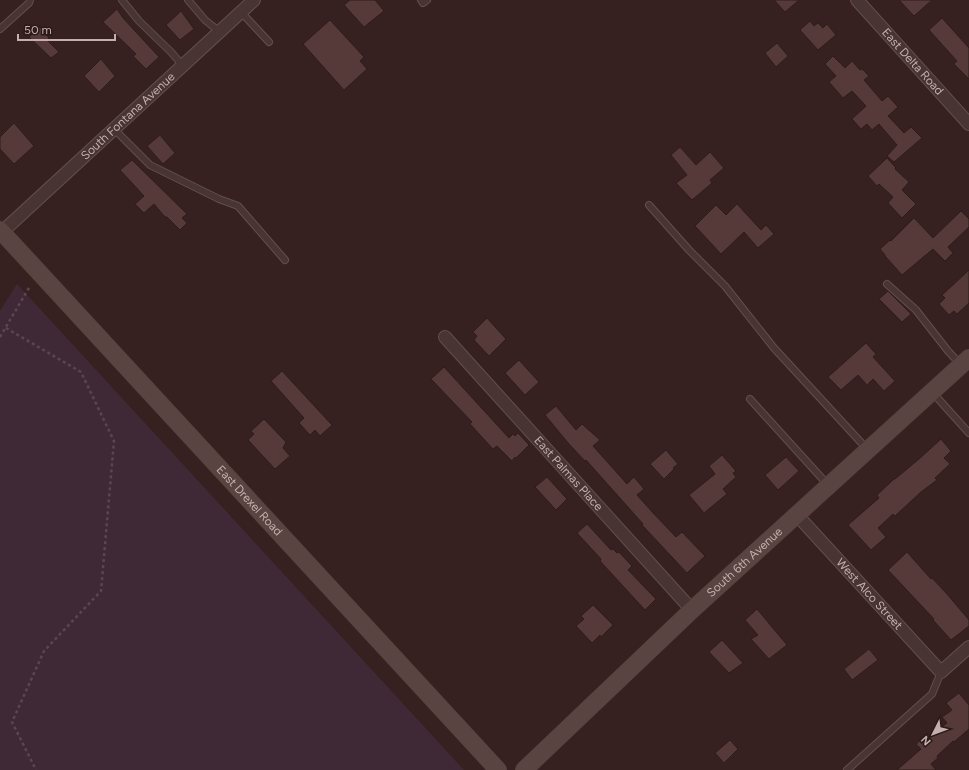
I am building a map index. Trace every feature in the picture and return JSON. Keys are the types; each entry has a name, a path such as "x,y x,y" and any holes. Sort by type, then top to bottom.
{"street":[{"name":"South Fontana Avenue","path":"1,231 254,0"},
{"name":"East Delta Road","path":"857,0 969,124"},
{"name":"East Drexel Road","path":"1,231 498,770"},
{"name":"East Palmas Place","path":"446,337 692,610"},
{"name":"South 6th Avenue","path":"524,770 692,610 965,362"},
{"name":"West Alco Street","path":"797,515 941,672"},
{"path":"941,672 969,647"}],"lane":[{"path":"0,29 29,3 30,0"},
{"path":"122,0 139,21 171,52 183,66"},
{"path":"188,0 205,20 220,32"},
{"path":"421,0 423,3 427,0"},
{"path":"241,12 269,42"},
{"path":"114,129 150,165 219,199 238,206 286,260"},
{"path":"649,205 689,250 725,286 774,348 868,450"},
{"path":"888,284 916,310 948,351 965,362"},
{"path":"932,392 969,433"},
{"path":"750,399 829,486"},
{"path":"847,770 932,694 941,672"}],"path":[{"path":"0,337 30,286"},
{"path":"6,328 81,372 114,440 101,591 44,651 12,722 36,770"}],"shaded area":[{"path":"17,284 464,770 0,770 0,311"}],"building":[{"path":"350,0 375,0 384,11 364,27 344,5"},
{"path":"774,0 799,0 785,12"},
{"path":"899,0 932,0 914,16"},
{"path":"117,9 123,18 159,57 146,69 133,56 136,54 103,22"},
{"path":"181,11 194,29 180,40 166,25"},
{"path":"942,18 969,48 969,79 954,64 957,61 929,30"},
{"path":"330,20 364,57 360,61 367,69 344,90 303,44"},
{"path":"810,21 814,26 818,23 823,28 827,24 836,35 818,50 800,30"},
{"path":"40,27 49,38 47,40 59,52 51,58 29,37"},
{"path":"777,43 788,56 776,67 765,53"},
{"path":"833,56 845,68 852,61 860,70 862,69 869,76 864,80 882,101 888,96 898,107 888,116 904,133 911,127 922,138 894,162 887,156 897,145 879,124 872,130 867,124 861,129 852,119 866,106 852,91 843,98 829,82 836,76 825,64"},
{"path":"101,59 115,76 99,92 84,76"},
{"path":"14,123 34,146 14,164 0,149 0,137"},
{"path":"160,135 175,153 163,164 147,146"},
{"path":"680,147 696,165 710,152 724,168 710,180 712,183 692,200 676,183 687,175 671,155"},
{"path":"887,158 896,168 895,169 909,182 902,190 916,204 902,218 888,203 893,197 879,184 877,186 868,176"},
{"path":"132,160 187,214 182,218 187,223 180,230 167,217 165,217 154,204 144,213 135,204 144,196 120,170"},
{"path":"737,204 761,230 766,225 774,234 758,248 744,232 721,254 695,226 716,205 726,215"},
{"path":"961,211 969,219 969,227 948,247 953,253 945,261 933,249 902,275 880,249 890,240 891,241 914,218 933,238"},
{"path":"969,270 969,303 957,314 954,311 949,315 939,304 945,298 942,295"},
{"path":"888,291 911,314 902,322 879,299"},
{"path":"487,318 506,339 489,356 474,340 477,336 473,332"},
{"path":"866,343 876,354 873,357 895,381 884,391 873,379 867,385 858,375 841,390 828,377"},
{"path":"519,360 539,382 525,395 505,373"},
{"path":"444,367 509,438 513,434 515,436 518,433 529,445 516,458 515,457 512,461 497,446 493,449 470,424 472,422 431,379"},
{"path":"282,371 332,425 320,436 315,430 310,435 299,423 304,418 271,381"},
{"path":"556,406 576,430 582,424 600,440 593,446 627,484 634,477 644,489 637,495 654,514 676,537 682,532 705,556 687,573 642,525 643,524 586,460 585,461 569,444 545,415"},
{"path":"264,419 286,442 283,448 290,456 275,469 248,440 254,434 251,431"},
{"path":"941,439 951,451 944,458 950,464 935,478 937,480 921,492 895,516 893,514 878,528 886,537 871,550 848,525 879,498 877,495 894,479"},
{"path":"666,450 678,464 664,479 650,464"},
{"path":"722,455 736,471 733,473 736,477 723,489 727,494 704,513 689,495 715,474 709,466"},
{"path":"786,457 799,471 778,490 765,475"},
{"path":"547,477 567,499 556,510 535,487"},
{"path":"587,524 611,550 613,549 617,553 619,552 632,566 628,570 656,599 645,610 600,561 601,559 577,533"},
{"path":"907,552 931,579 932,578 947,594 969,620 969,626 951,640 933,620 934,619 888,570"},
{"path":"593,605 613,625 601,637 600,635 592,643 576,626 584,619 581,616"},
{"path":"757,609 787,645 769,659 751,639 758,635 745,620"},
{"path":"722,640 743,663 729,673 709,652"},
{"path":"869,649 878,660 852,680 844,669"},
{"path":"959,693 969,705 969,729 937,756 938,758 931,764 936,770 897,770 921,749 916,744 927,734 930,736 947,723 942,717 952,710 946,703"},
{"path":"730,740 738,749 724,763 715,753"}]}
